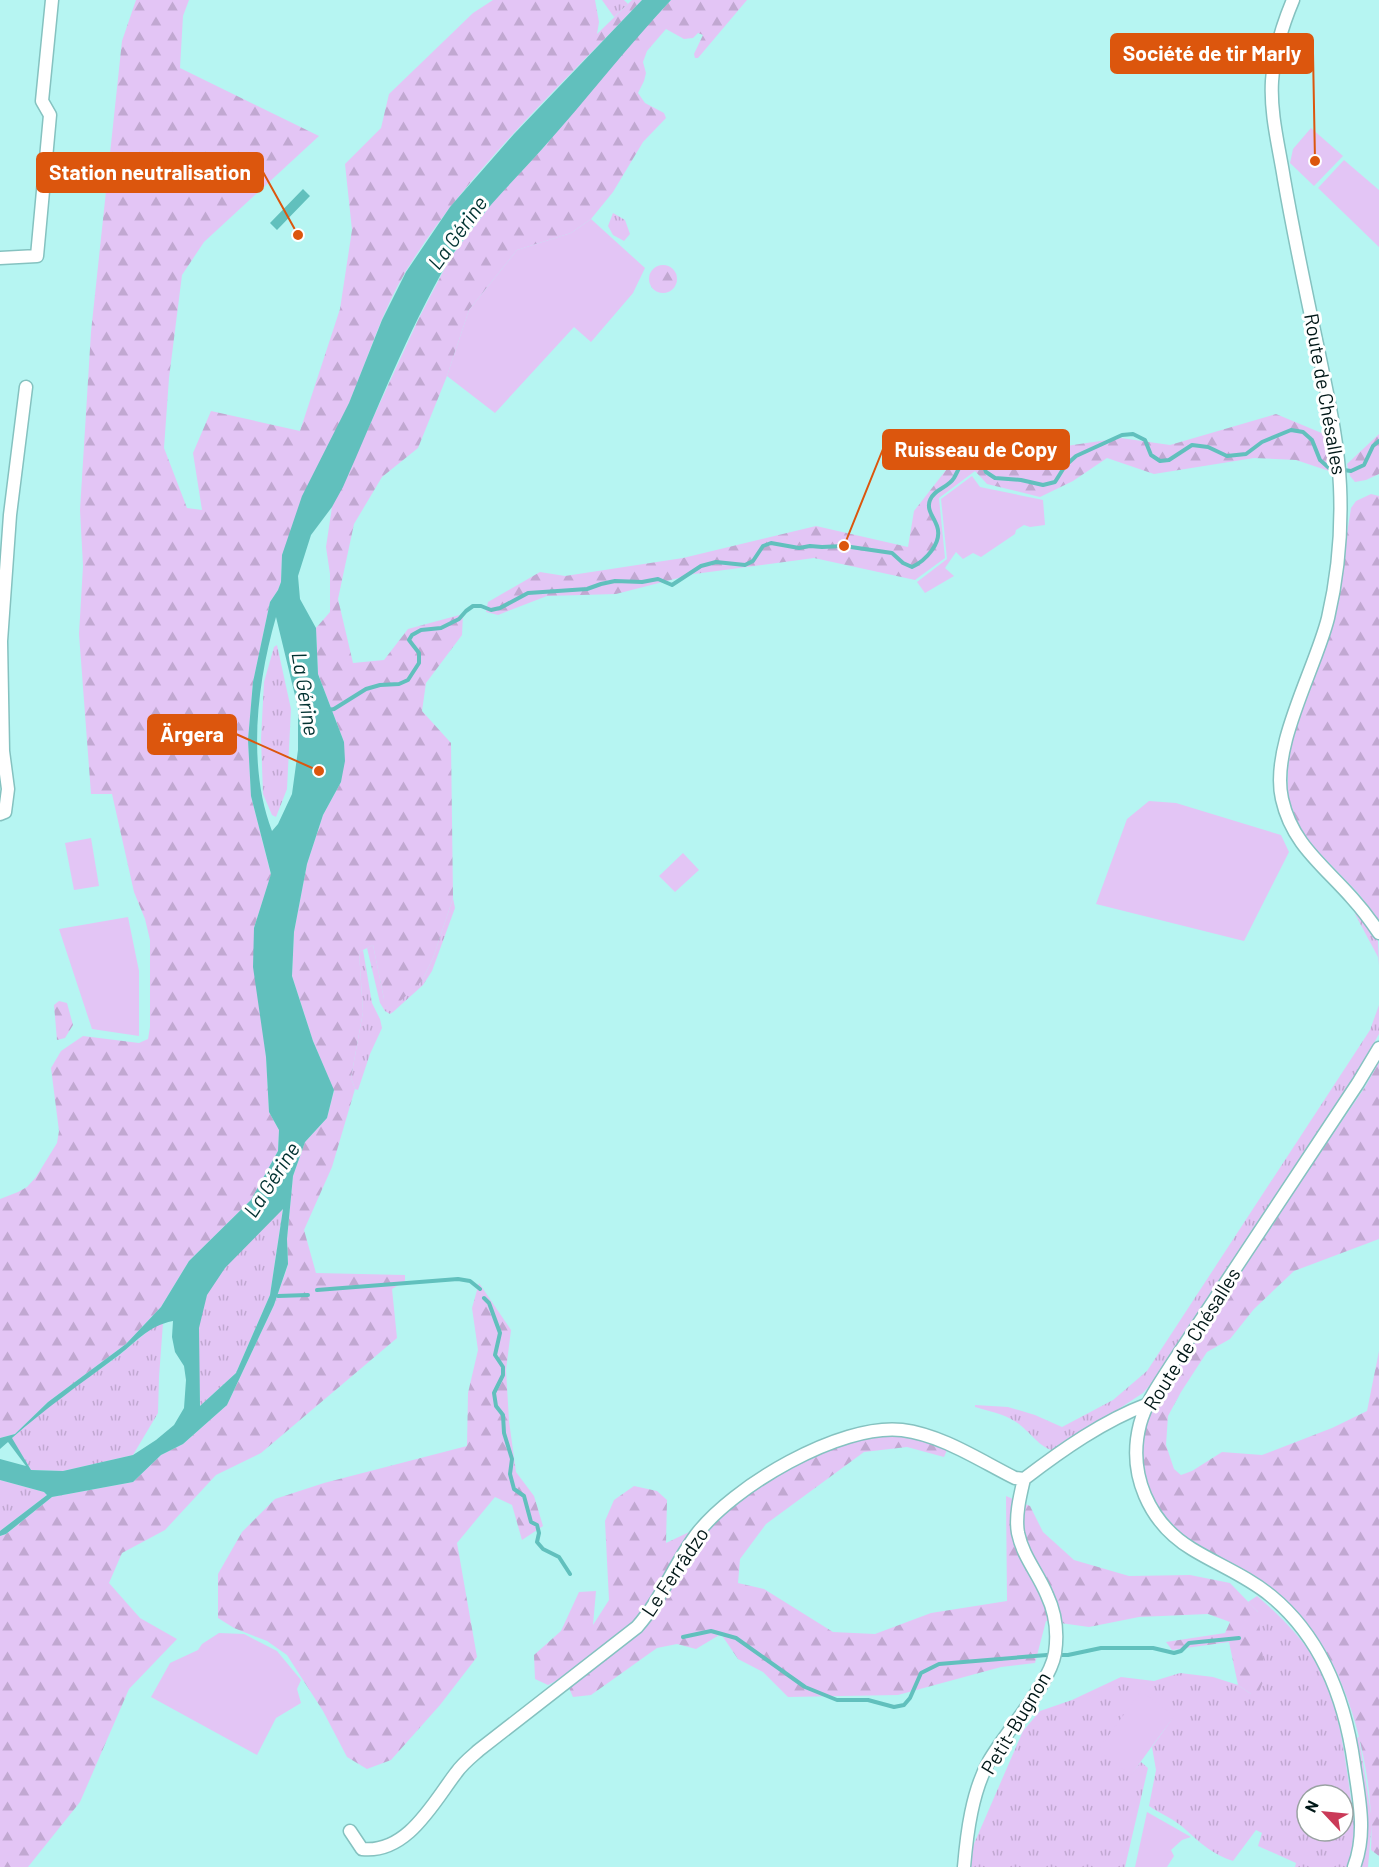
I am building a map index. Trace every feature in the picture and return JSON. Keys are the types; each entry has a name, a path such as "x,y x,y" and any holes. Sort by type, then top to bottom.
{"street":[{"path":"0,258 37,256 50,115 42,101 52,0"},
{"name":"Route de Chésalles","path":"1293,0 1285,19 1275,58 1272,110 1338,453 1341,527 1336,572 1321,641 1285,746 1280,774 1281,796 1288,821 1298,839 1351,897 1379,933"},
{"path":"0,814 5,812 8,789 3,740 1,641 5,514 26,387"},
{"name":"Route de Chésalles","path":"1354,1867 1360,1851 1362,1820 1350,1742 1335,1687 1314,1645 1296,1621 1271,1596 1240,1575 1191,1548 1168,1531 1155,1516 1143,1495 1137,1468 1136,1446 1140,1424 1148,1404 1172,1364 1379,1048"},
{"path":"1024,1479 1052,1457 1122,1413 1148,1404"},
{"name":"Le Ferrâdzo","path":"350,1831 362,1849 372,1850 396,1841 417,1824 457,1770 479,1750 637,1627 649,1614 696,1535 728,1502 787,1463 820,1446 875,1430 900,1430 924,1434 1015,1478 1024,1479"},
{"name":"Petit-Bugnon","path":"964,1867 970,1819 978,1788 989,1762 1043,1682 1054,1655 1055,1618 1047,1594 1026,1558 1018,1532 1019,1502 1024,1479"}],"green space":[{"path":"136,0 189,0 183,16 180,68 319,136 204,242 182,275 169,378 164,448 187,508 202,510 193,453 211,411 300,431 340,309 352,230 345,164 381,128 389,94 473,13 493,0 595,0 599,22 597,34 632,0 642,0 486,164 430,234 406,271 382,318 350,401 282,555 281,582 270,602 253,682 248,740 251,796 271,875 254,928 269,1112 279,1130 278,1151 251,1200 189,1261 161,1307 126,1344 48,1402 15,1434 0,1438 0,1199 27,1187 36,1177 57,1143 59,1131 51,1068 61,1051 83,1036 139,1043 148,1039 150,1027 150,940 145,919 134,892 112,794 91,794 79,634 83,566 80,510 91,332 122,41"},
{"path":"602,0 624,0 628,4 614,17"},
{"path":"671,0 747,0 698,58 695,58 694,54 703,35 698,33 693,38 684,39 666,29 647,51 643,62 646,73 638,93 645,103 664,113 666,118 643,142 613,192 591,219 571,233 517,250 469,310 447,376 418,448 382,477 354,524 338,599 353,663 384,660 408,629 463,614 462,635 426,683 422,711 451,743 453,898 433,958 422,981 397,1004 384,999 373,945 359,952 363,1012 351,1078 355,1089 332,1167 304,1230 316,1273 405,1275 405,1281 392,1289 397,1338 261,1453 216,1475 165,1530 122,1553 109,1583 140,1618 177,1639 129,1689 80,1802 28,1867 0,1867 0,1536 6,1534 52,1497 133,1482 161,1455 183,1444 227,1405 274,1305 288,1265 287,1239 293,1176 305,1142 327,1118 334,1091 313,1041 292,976 294,932 307,864 323,815 341,782 344,742 318,674 316,628 330,612 330,574 326,547 332,507 419,318 450,258 493,202 543,148"},
{"path":"1311,128 1343,156 1314,186 1290,163 1293,149"},
{"path":"1344,160 1379,190 1379,247 1318,188"},
{"path":"613,213 625,220 630,234 624,241 613,235 608,226"},
{"path":"591,219 645,268 633,293 591,342 574,327 495,413 447,376 469,310 517,250 571,233"},
{"path":"663,265 673,269 677,279 673,289 663,293 653,289 649,279 653,269"},
{"path":"1276,414 1324,434 1332,472 1296,460 1254,458 1154,474 1107,458 1073,481 1040,497 987,484 975,471 939,498 945,558 915,580 814,558 694,574 616,594 547,596 498,615 486,612 488,602 540,572 565,576 683,558 816,526 908,547 914,511 957,456 1036,465 1059,447 1121,438 1170,445"},
{"path":"1379,434 1379,474 1355,482 1350,476 1347,464"},
{"path":"972,476 980,487 1043,500 1045,525 1030,527 1024,525 1016,530 1015,534 981,557 973,553 963,559 956,552 945,568 954,576 925,593 917,582 947,559 941,499"},
{"path":"1371,494 1379,496 1379,920 1358,893 1303,836 1287,796 1289,748 1334,617 1351,508 1356,501"},
{"path":"277,645 291,709 287,789 276,817 272,815 263,794 261,739 264,682 274,647"},
{"path":"1149,801 1176,803 1281,835 1289,852 1244,941 1096,904 1127,819"},
{"path":"91,838 99,886 74,890 65,843"},
{"path":"683,853 699,870 675,892 659,876"},
{"path":"453,898 455,908 432,971 423,985 390,1014 380,1003 367,948 373,945 384,999 422,981 433,958"},
{"path":"1357,911 1378,941 1379,965 1378,957 1355,914"},
{"path":"128,917 139,971 139,1036 92,1029 59,929"},
{"path":"363,950 372,1003 382,1028 370,1054 358,1090 355,1089 351,1078 363,1012 359,952"},
{"path":"59,1001 67,1003 73,1025 65,1038 57,1040 54,1005"},
{"path":"1379,1005 1379,1034 1354,1079 1152,1383 1143,1393 1055,1451 1039,1443 1011,1419 975,1407 975,1405 1008,1407 1035,1415 1062,1427 1113,1400 1147,1371 1370,1030"},
{"path":"1379,1062 1379,1239 1294,1271 1254,1309 1230,1339 1207,1352 1168,1416 1166,1445 1174,1469 1181,1475 1192,1471 1222,1452 1262,1455 1332,1428 1367,1411 1379,1351 1379,1856 1371,1850 1369,1790 1364,1758 1346,1695 1333,1665 1318,1639 1300,1616 1274,1591 1198,1546 1165,1518 1153,1500 1145,1479 1141,1438 1154,1401 1176,1364 1365,1087"},
{"path":"283,1208 270,1295 236,1373 200,1406 198,1335 202,1308 207,1295 221,1272"},
{"path":"479,1283 511,1330 506,1370 509,1421 516,1472 534,1496 543,1526 522,1540 512,1505 495,1497 457,1543 477,1657 440,1705 391,1760 367,1769 347,1757 323,1711 287,1655 267,1641 234,1628 218,1618 218,1574 242,1532 275,1499 324,1483 467,1446 468,1393 478,1350 472,1308"},
{"path":"163,1323 158,1413 133,1455 63,1471 31,1470 11,1439 48,1406 117,1357 154,1326"},
{"path":"874,1435 923,1437 947,1450 944,1457 907,1447 864,1452 766,1524 740,1559 738,1583 764,1589 833,1632 875,1634 931,1613 1007,1601 1006,1496 1030,1506 1043,1532 1074,1560 1129,1576 1190,1575 1230,1583 1258,1612 1265,1677 1258,1694 1251,1694 1238,1685 1229,1642 1172,1650 1166,1642 1225,1633 1230,1622 1208,1614 1139,1617 1089,1627 1046,1621 1035,1663 1001,1667 898,1695 788,1697 763,1672 738,1659 721,1634 696,1649 677,1644 657,1648 591,1695 573,1697 564,1677 548,1685 535,1679 534,1655 561,1631 579,1592 596,1591 593,1625 609,1600 605,1521 614,1500 634,1486 657,1491 667,1500 666,1543 704,1525 766,1481 818,1451"},
{"path":"0,1480 44,1492 47,1495 0,1531"},
{"path":"1257,1596 1288,1625 1315,1659 1333,1701 1347,1769 1349,1783 1295,1783 1295,1843 1354,1843 1348,1867 1295,1867 1296,1863 1258,1846 1262,1833 1256,1830 1233,1861 1213,1852 1178,1823 1149,1806 1156,1770 1152,1747 1174,1716 1131,1774 1141,1762 1148,1768 1125,1867 970,1867 970,1853 1023,1731 1040,1711 1072,1700 1121,1677 1154,1681 1180,1673 1213,1677 1238,1685 1251,1694 1258,1612 1248,1602"},
{"path":"219,1633 244,1634 277,1651 301,1680 297,1689 301,1703 276,1718 257,1755 151,1697 170,1663 198,1650 202,1644"},
{"path":"1141,1691 1174,1716 1131,1775 1098,1750"},
{"path":"1359,1737 1372,1820 1368,1867 1361,1867 1368,1819 1356,1738"},
{"path":"1147,1812 1191,1837 1182,1840 1171,1850 1174,1856 1167,1867 1135,1867"}],"water":[{"name":"La Gérine","path":"642,0 671,0 481,216 449,260 406,343 343,487 332,507 311,535 298,576 300,599 316,628 318,674 344,742 345,761 341,782 323,815 307,864 294,932 292,976 313,1041 334,1090 327,1118 305,1142 293,1176 287,1239 288,1264 274,1305 227,1405 183,1444 161,1455 133,1482 52,1497 6,1534 0,1536 0,1531 47,1495 44,1492 0,1480 0,1459 26,1466 8,1442 0,1449 0,1438 15,1434 48,1402 126,1344 161,1307 189,1261 251,1200 278,1151 279,1130 269,1112 266,1057 253,967 254,928 271,874 251,796 248,740 253,682 270,602 281,582 282,555 302,496 349,403 382,320 406,272 450,207 514,134","holes":["276,617 298,708 298,750 292,794 278,824 272,831 264,806 257,752 260,697 269,642","283,1209 270,1295 236,1373 200,1406 199,1328 207,1295 225,1268","173,1321 172,1337 175,1352 184,1366 186,1380 184,1408 174,1425 133,1455 63,1471 31,1470 12,1438 142,1336 164,1323"]},
{"path":"303,189 310,196 277,230 270,223"}],"waterway":[{"name":"La Gérine","path":"328,710 334,709 366,689 380,685 399,684 408,680 419,663 419,653 409,640 412,635 421,630 441,628 459,619 473,606 491,610 500,608 528,593 587,589 615,581 642,582 658,579 672,585 701,566 716,562 745,565 753,561 763,546 771,543 799,548 844,546 892,553 903,563 912,567 932,551 937,539 937,526 929,507 932,496 954,478 964,460 974,453 979,455 986,472 995,478 1043,485 1055,482 1065,466 1076,456 1122,435 1133,434 1145,440 1151,455 1160,461 1169,460 1192,445 1208,447 1227,456 1246,454 1262,442 1291,430 1303,432 1312,440 1320,460 1329,468 1351,471 1364,465 1373,446 1379,441"},
{"path":"317,1290 458,1279 470,1281 480,1289"},
{"path":"278,1296 308,1295"},
{"path":"484,1298 489,1303 500,1333 495,1355 503,1367 503,1375 494,1393 496,1406 503,1415 504,1433 512,1459 510,1474 514,1489 524,1496 531,1522 537,1525 539,1533 537,1542 543,1549 559,1557 570,1574"},
{"path":"683,1637 711,1631 736,1638 805,1687 837,1700 868,1700 894,1707 904,1705 910,1698 921,1673 939,1664 1068,1655 1101,1648 1153,1648 1174,1653 1181,1651 1189,1643 1239,1638"}],"place":[{"name":"Société de tir Marly","path":"1315,161"},
{"name":"Station neutralisation","path":"298,235"},
{"name":"Ruisseau de Copy","path":"844,546"},
{"name":"Ärgera","path":"319,771"}]}
